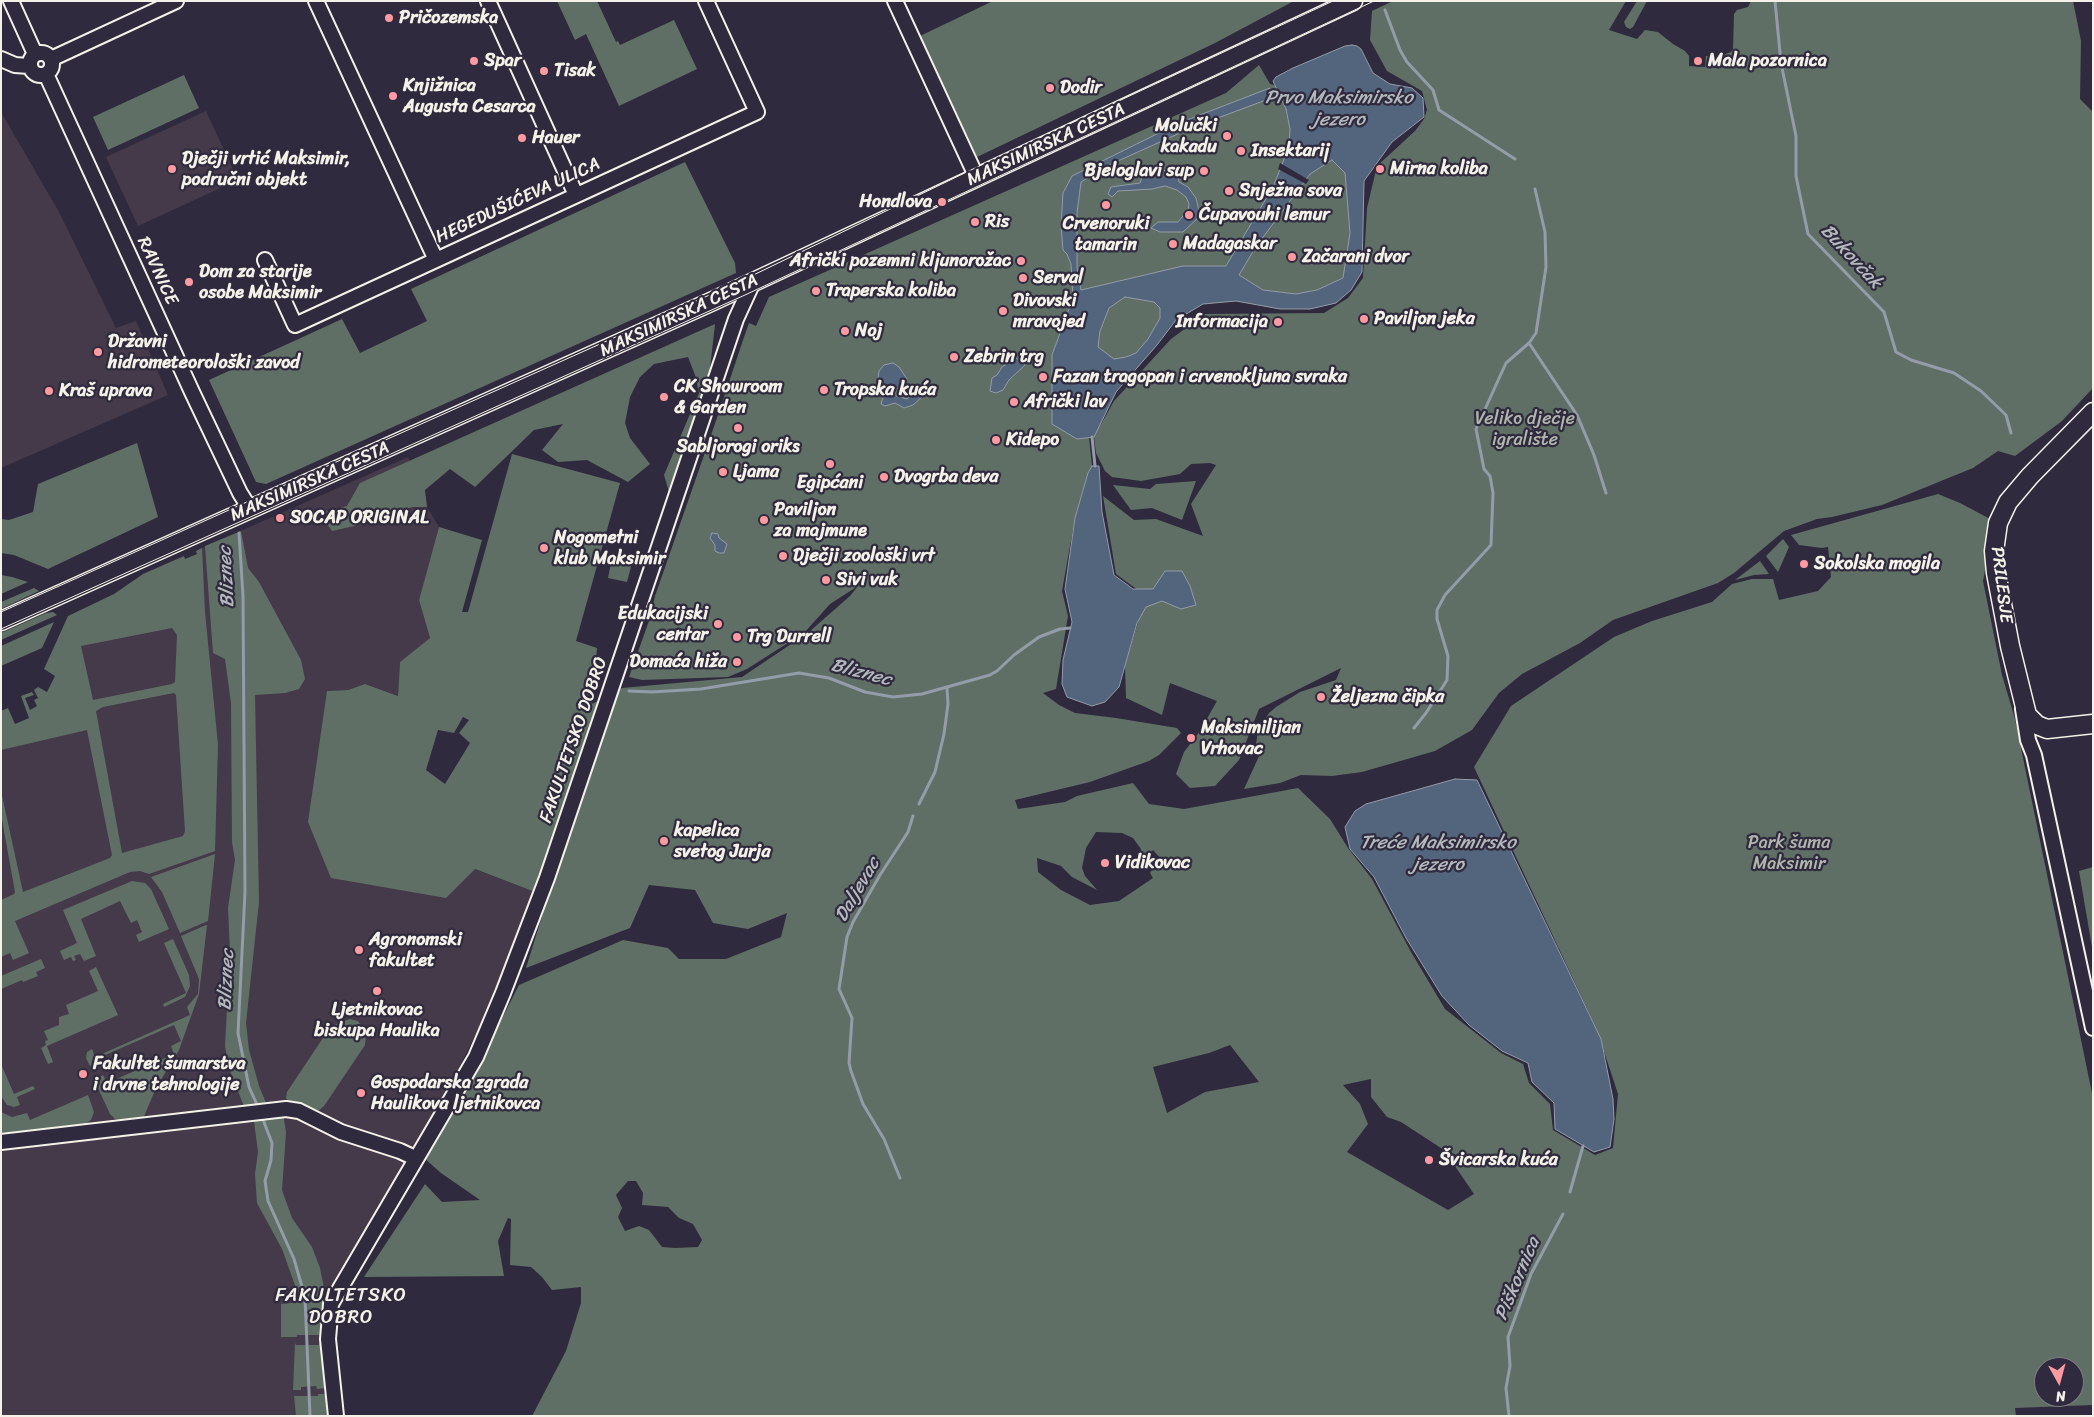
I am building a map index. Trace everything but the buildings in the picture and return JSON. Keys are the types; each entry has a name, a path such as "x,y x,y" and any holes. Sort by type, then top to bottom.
{"main road":[{"name":"MAKSIMIRSKA CESTA","path":"1,621 713,301 1353,1"},
{"name":"PRILESJE","path":"2053,729 2042,728 2032,722 2023,703 1994,561 1998,523 2008,502 2015,493 2093,412"},
{"path":"2053,729 2093,724"}],"street":[{"path":"1,59 15,66 32,60 46,54 51,58 52,66 46,74 35,74 32,60 11,1"},
{"path":"51,58 176,1"},
{"path":"316,1 436,260"},
{"path":"488,1 576,195"},
{"name":"HEGEDUŠIĆEVA ULICA","path":"265,260 295,325 757,112 706,1"},
{"path":"895,1 976,178"},
{"name":"RAVNICE","path":"46,74 192,392 240,493 250,509"},
{"name":"FAKULTETSKO DOBRO","path":"336,1416 328,1339 331,1304 476,1057 503,993 547,878 736,319 753,282"},
{"path":"713,301 724,305 732,311 736,319"},
{"name":"PRILESJE","path":"2023,703 2028,740 2034,755 2093,1028"},
{"path":"2034,755 2034,746 2038,738 2053,729"},
{"path":"1,1142 286,1109 299,1111 341,1132 400,1151 415,1158"}],"shaded area":[{"name":"Dječji vrtić Maksimir, područni objekt","path":"206,111 238,180 138,226 106,157"},
{"path":"1,112 59,212 116,328 136,321 168,395 1,468"},
{"name":"Agronomski fakultet","path":"408,457 427,507 439,527 419,600 430,638 400,662 398,696 365,684 348,690 327,691 474,869 535,892 501,984 445,1095 325,1307 331,1416 1,1416 1,740 86,720 72,640 202,558 202,548"}],"green space":[{"path":"557,1 597,1 616,42 618,41 620,45 674,20 697,69 619,106 586,34 575,40"},
{"path":"993,1 1294,1 1215,43 977,157 920,36"},
{"path":"1393,1 1626,1 1609,30 1637,39 1645,30 1658,32 1685,51 1689,56 1689,66 1705,67 1706,56 1720,56 1731,52 1733,49 1734,14 1737,10 1748,7 1751,1 2073,1 2081,41 2080,99 2093,112 2093,388 2062,421 2015,456 1998,451 1973,468 1882,505 1817,519 1784,531 1734,573 1718,583 1613,620 1580,643 1522,674 1499,693 1472,730 1435,751 1362,772 1332,776 1301,775 1280,783 1244,789 1260,754 1256,744 1258,731 1269,713 1300,692 1336,680 1341,668 1259,709 1239,760 1215,786 1190,788 1176,774 1184,752 1200,731 1217,701 1170,683 1162,715 1126,698 1125,665 1146,596 1116,574 1103,496 1134,520 1156,519 1203,536 1191,504 1216,465 1210,463 1191,464 1180,474 1141,481 1112,477 1105,471 1096,453 1094,437 1089,437 1092,466 1088,473 1075,518 1062,591 1068,616 1056,689 1043,693 1059,705 1075,713 1177,728 1181,733 1159,755 1149,761 1090,782 1015,800 1018,809 1065,802 1077,796 1133,783 1149,804 1184,809 1298,788 1330,819 1348,848 1372,879 1411,952 1445,1009 1501,1053 1523,1064 1529,1083 1550,1104 1553,1130 1595,1155 1613,1148 1618,1094 1597,1030 1474,767 1511,706 1614,637 1652,621 1712,602 1732,584 1752,579 1773,579 1779,600 1818,591 1831,577 1828,547 1799,545 1791,535 1938,494 1994,521 1983,581 2002,675 2015,719 2093,1098 2093,1405 2084,1405 2084,1357 2034,1357 2034,1407 2041,1407 2015,1408 2016,1416 532,1416 566,1351 581,1303 581,1287 552,1290 531,1267 510,1265 511,1219 508,1218 498,1241 504,1276 364,1277 425,1184 442,1202 480,1200 441,1173 424,1158 493,1036 519,985 623,940 668,948 679,959 726,959 781,937 787,913 748,929 713,923 695,890 649,885 630,928 526,968 548,897 475,869 446,898 331,878 308,822 327,691 348,690 365,684 398,696 400,662 430,638 419,600 439,527 482,540 462,612 468,612 512,454 620,483 576,641 597,648 592,704 622,688 742,677 809,632 850,596 858,586 830,604 805,632 747,669 728,677 642,680 629,677 749,323 756,326 769,297 1226,93 1259,65 1270,84 1278,86 1354,165 1362,229 1362,272 1351,290 1336,303 1310,309 1280,309 1236,301 1203,304 1176,320 1116,392 1099,428 1114,401 1171,339 1205,314 1324,313 1348,298 1363,278 1367,208 1377,166 1415,131 1424,119 1427,110 1422,91 1387,71 1370,40 1372,11","holes":["463,717 469,720 459,733 470,743 445,784 426,770 438,730 454,733","1096,832 1122,833 1133,838 1141,849 1141,865 1153,850 1160,858 1150,873 1153,878 1119,901 1090,905 1061,890 1038,872 1037,858 1061,866 1072,877 1097,890 1085,876 1082,868 1086,848","1230,1045 1259,1082 1205,1092 1167,1113 1153,1067 1209,1053","1371,1079 1371,1097 1387,1117 1401,1122 1444,1150 1474,1194 1448,1210 1347,1152 1368,1124 1360,1104 1343,1085","628,1181 636,1181 643,1193 642,1205 668,1207 679,1218 693,1224 702,1240 698,1247 662,1247 649,1230 639,1226 625,1231 618,1217 622,1208 616,1195"]},
{"path":"1637,1 1647,1 1633,27 1630,29 1626,27 1624,22"},
{"path":"184,75 199,108 108,150 93,117"},
{"path":"685,162 735,263 736,273 266,484 256,482 209,380 342,319 360,353 427,321 411,289"},
{"path":"715,324 708,386 669,492 664,475 699,393 688,357 654,364 640,377 630,397 625,423 630,438 650,464 628,482 587,460 558,462 542,450 563,424 534,430 475,487 450,469 425,490 427,507 412,507 376,521 332,531 320,513 347,506 360,483"},
{"path":"137,443 158,517 48,569 14,555 1,553 1,519 9,520 33,512 38,484"},
{"path":"1196,481 1182,520 1152,508 1131,510 1113,485 1150,489 1156,484"},
{"path":"241,531 248,568 259,582 301,660 305,679 299,689 285,693 255,695 259,902 246,1023 249,1050 259,1086 266,1103 271,1101 272,1106 245,1109 229,1068 225,1046 230,952 228,908 235,860 232,842 231,703 225,659 213,653 205,546"},
{"path":"1783,539 1789,547 1778,572 1766,556"},
{"path":"202,548 205,612 218,745 215,851 149,874 140,871 130,872 15,921 29,953 13,960 10,953 1,957 1,900 15,892 1,814 1,791 23,892 110,858 112,855 87,730 1,750 1,711 8,708 15,724 29,718 21,696 32,692 34,695 25,698 30,710 37,706 34,700 38,698 34,690 38,687 47,692 55,676 44,669 68,616 114,594 143,574 184,556 185,559 197,554 196,551","holes":["172,628 177,635 175,682 93,700 81,646","174,693 176,695 185,831 183,836 122,853 96,711 103,707"]},
{"path":"612,558 632,563 627,582 608,578"},
{"path":"1760,561 1769,574 1754,575 1735,580"},
{"path":"1,575 12,577 28,582 1,594"},
{"path":"34,588 39,591 1,609 1,602"},
{"path":"53,612 57,615 1,640 1,633 46,613"},
{"path":"54,622 42,648 1,666 1,646"},
{"path":"215,854 208,921 180,933 162,892 151,877"},
{"path":"2093,867 2093,953 2079,871"},
{"path":"132,881 145,883 151,889 169,929 139,942 136,935 142,932 137,920 131,923 120,901 81,919 96,956 84,961 80,954 74,956 76,960 73,961 71,957 64,960 60,951 77,943 63,910"},
{"path":"206,925 199,994 179,1050 156,1088 142,1121 115,1119 110,1114 98,1088 100,1077 103,1075 107,1083 174,1054 171,1046 181,1041 174,1025 96,1059 99,1067 90,1066 86,1058 87,1052 92,1049 95,1057 190,1015 187,1007 198,994 199,979 181,936"},
{"path":"173,939 189,975 190,986 185,997 164,1007 163,1004 186,993 164,943"},
{"path":"41,959 45,968 36,972 38,976 23,982 22,980 1,989 1,976"},
{"path":"96,967 118,1015 47,1046 53,1062 48,1064 41,1048 46,1045 45,1041 48,1040 44,1031 59,1025 59,1017 69,1014 66,1005 98,991 89,971"},
{"path":"350,1019 358,1021 364,1029 366,1035 365,1045 324,1106 318,1111 289,1102 286,1098 287,1092 331,1026"},
{"path":"1,1064 14,1094 33,1086 35,1089 17,1097 20,1105 14,1107 7,1105 1,1096"},
{"path":"88,1095 94,1112 91,1120 85,1124 1,1134 1,1112 12,1117 27,1113 30,1120"},
{"path":"283,1113 286,1132 282,1190 292,1218 312,1247 320,1268 327,1303 322,1335 281,1337 281,1304 301,1302 282,1249 257,1203 255,1174 258,1152 254,1121 225,1125 224,1119"},
{"path":"295,1343 296,1345 319,1345 319,1343 324,1343 328,1388 317,1389 316,1386 301,1387 301,1390 293,1390"},
{"path":"318,1394 329,1394 331,1416 296,1416 294,1396 318,1396"}],"water":[{"name":"Prvo Maksimirsko jezero","path":"1352,45 1361,49 1373,73 1390,84 1412,88 1423,98 1424,117 1392,142 1364,181 1362,272 1351,290 1336,303 1310,309 1280,309 1236,301 1203,304 1176,320 1116,392 1094,437 1077,439 1052,424 1052,355 1073,298 1071,264 1063,250 1061,226 1063,193 1072,176 1179,123 1270,88 1274,97 1191,128 1109,165 1081,182 1077,213 1077,267 1081,290 1183,266 1226,266 1273,187 1289,147 1290,129 1286,109 1273,81 1276,77 1293,68 1345,46","holes":["1332,160 1345,173 1350,233 1343,278 1317,290 1296,294 1263,290 1239,275 1255,248 1310,174","1125,297 1154,302 1160,308 1160,318 1148,339 1136,353 1114,359 1098,347 1100,331 1109,308"]},
{"path":"1160,170 1177,172 1179,182 1188,187 1196,198 1199,211 1198,218 1183,232 1160,232 1151,228 1158,222 1178,222 1188,210 1189,204 1186,197 1177,190 1165,186 1152,189 1118,191 1112,197 1108,194 1111,187 1140,183 1142,177 1148,173"},
{"path":"1016,358 1025,365 1009,380 1003,390 996,393 990,391 992,378 997,375 1002,367"},
{"path":"893,363 899,367 907,379 904,387 895,389 896,396 907,399 916,391 923,393 923,396 913,405 904,408 895,403 885,406 881,404 885,391 884,385 878,379 879,371 884,365"},
{"path":"1092,466 1099,466 1102,512 1114,575 1133,589 1153,589 1165,571 1182,571 1190,586 1196,605 1181,609 1162,601 1146,607 1137,623 1119,687 1105,702 1092,706 1067,697 1062,684 1063,660 1072,622 1065,589 1075,518 1088,473"},
{"path":"712,533 718,534 719,538 727,544 724,553 715,551 715,545 710,538"},
{"name":"Treće Maksimirsko jezero","path":"1455,779 1477,780 1601,1039 1613,1099 1614,1119 1610,1147 1594,1152 1555,1129 1554,1103 1532,1082 1528,1063 1502,1051 1469,1025 1442,996 1406,938 1374,877 1350,849 1345,827 1355,811 1366,804"}],"pier":[{"path":"1280,163 1309,180 1306,184 1278,169"}],"waterway":[{"name":"Bukovčak","path":"1775,1 1781,63 1796,136 1796,176 1808,234 1884,312 1896,352 1911,360 1954,373 1981,391 2006,415 2011,433"},
{"path":"1385,10 1400,50 1407,62 1433,90 1439,110 1515,159"},
{"path":"1414,728 1447,680 1448,656 1437,619 1437,610 1445,595 1491,545 1493,493 1490,476 1484,469 1476,429 1506,363 1529,343 1536,333 1546,267 1545,232 1535,189"},
{"path":"1529,343 1577,415 1594,455 1606,493"},
{"path":"1092,437 1095,466"},
{"name":"Bliznec","path":"239,533 243,596 245,892 238,1033 249,1087 259,1109"},
{"name":"Bliznec","path":"629,691 652,692 701,689 799,673 829,678 865,692 893,697 922,694 990,675 1039,637 1060,629 1070,628"},
{"path":"919,804 935,772 944,734 948,704 947,688"},
{"name":"Daljevac","path":"900,1178 884,1139 863,1104 851,1071 849,1063 852,1018 839,989 847,937 853,922 908,832 913,816"},
{"name":"Bliznec","path":"262,1117 272,1143 271,1160 265,1181 268,1201 294,1259 305,1297 310,1416"},
{"name":"Piškornica","path":"1570,1192 1583,1146"},
{"name":"Piškornica","path":"1509,1416 1506,1388 1510,1366 1508,1337 1531,1274 1563,1214"}],"tram line":[{"path":"1,612 743,280 973,169 1333,1"},
{"path":"1,629 745,295 1374,1"}],"place":[{"name":"Pričozemska","path":"389,18"},
{"name":"Spar","path":"474,61"},
{"name":"Mala pozornica","path":"1698,61"},
{"name":"Tisak","path":"544,71"},
{"name":"Dodir","path":"1050,88"},
{"name":"Knjižnica Augusta Cesarca","path":"393,96"},
{"name":"Molučki kakadu","path":"1227,136"},
{"name":"Hauer","path":"522,138"},
{"name":"Insektarij","path":"1241,151"},
{"name":"Dječji vrtić Maksimir, područni objekt","path":"172,169"},
{"name":"Mirna koliba","path":"1380,169"},
{"name":"Bjeloglavi sup","path":"1204,171"},
{"name":"Snježna sova","path":"1229,191"},
{"name":"Hondlova","path":"942,202"},
{"name":"Crvenoruki tamarin","path":"1106,205"},
{"name":"Čupavouhi lemur","path":"1189,215"},
{"name":"Ris","path":"975,222"},
{"name":"Madagaskar","path":"1173,244"},
{"name":"Začarani dvor","path":"1292,257"},
{"name":"Afrički pozemni kljunorožac","path":"1021,261"},
{"name":"Serval","path":"1023,278"},
{"name":"Dom za starije osobe Maksimir","path":"189,282"},
{"name":"Traperska koliba","path":"816,291"},
{"name":"Divovski mravojed","path":"1003,311"},
{"name":"Paviljon jeka","path":"1364,319"},
{"name":"Informacija","path":"1278,322"},
{"name":"Noj","path":"845,331"},
{"name":"Državni hidrometeorološki zavod","path":"98,352"},
{"name":"Zebrin trg","path":"954,357"},
{"name":"Fazan tragopan i crvenokljuna svraka","path":"1043,377"},
{"name":"Tropska kuća","path":"824,390"},
{"name":"Kraš uprava","path":"49,391"},
{"name":"CK Showroom & Garden","path":"664,397"},
{"name":"Afrički lav","path":"1014,402"},
{"name":"Sabljorogi oriks","path":"738,428"},
{"name":"Kidepo","path":"996,440"},
{"name":"Egipćani","path":"830,464"},
{"name":"Ljama","path":"723,472"},
{"name":"Dvogrba deva","path":"884,477"},
{"name":"SOCAP ORIGINAL","path":"280,518"},
{"name":"Paviljon za majmune","path":"764,520"},
{"name":"Nogometni klub Maksimir","path":"544,548"},
{"name":"Dječji zoološki vrt","path":"783,556"},
{"name":"Sokolska mogila","path":"1804,564"},
{"name":"Sivi vuk","path":"826,580"},
{"name":"Edukacijski centar","path":"718,624"},
{"name":"Trg Durrell","path":"737,637"},
{"name":"Domaća hiža","path":"737,662"},
{"name":"Željezna čipka","path":"1321,697"},
{"name":"Maksimilijan Vrhovac","path":"1191,738"},
{"name":"kapelica svetog Jurja","path":"664,841"},
{"name":"Vidikovac","path":"1105,863"},
{"name":"Agronomski fakultet","path":"359,950"},
{"name":"Ljetnikovac biskupa Haulika","path":"377,991"},
{"name":"Fakultet šumarstva i drvne tehnologije","path":"83,1074"},
{"name":"Gospodarska zgrada Haulikova ljetnikovca","path":"361,1093"},
{"name":"Švicarska kuća","path":"1429,1160"}],"district":[{"name":"FAKULTETSKO DOBRO","path":"341,1307"}],"park label":[{"name":"Veliko dječje igralište","path":"1525,429"},
{"name":"Park šuma Maksimir","path":"1789,853"}]}
